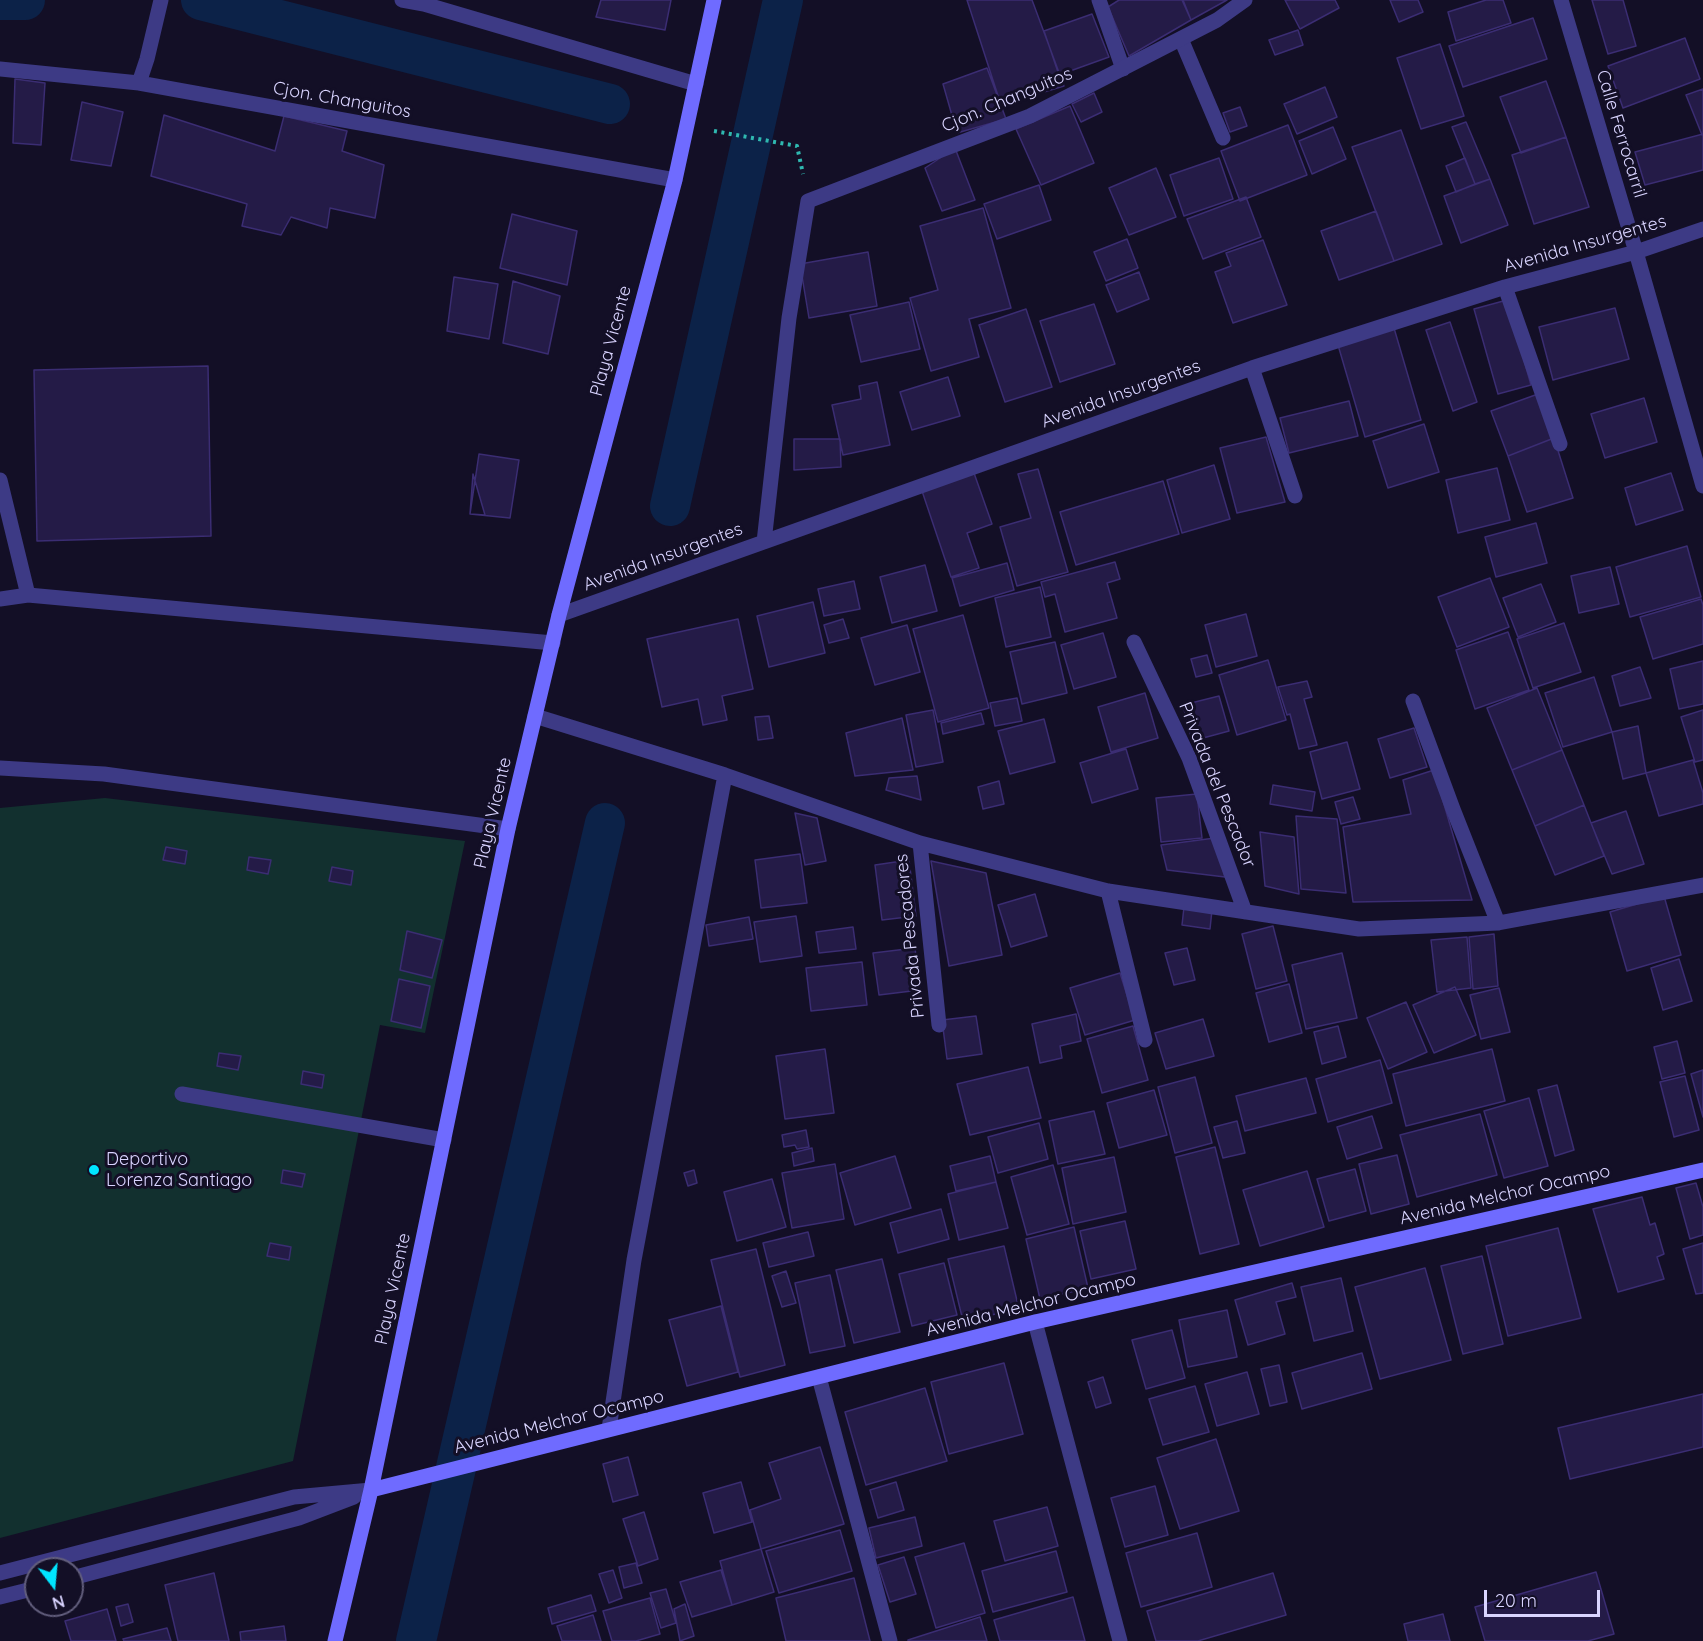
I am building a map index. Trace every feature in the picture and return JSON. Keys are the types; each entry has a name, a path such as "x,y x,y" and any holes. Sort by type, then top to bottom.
{"street":[{"path":"139,83 161,0"},
{"path":"402,0 424,2 696,84"},
{"name":"Playa Vicente","path":"335,1641 371,1490 508,829 559,615 675,180 714,0"},
{"path":"1099,0 1123,69"},
{"name":"Cjon. Changuitos","path":"764,542 789,318 808,201 1030,116 1217,20 1245,0"},
{"name":"Calle Ferrocarril","path":"1561,0 1703,486"},
{"path":"1181,39 1223,138"},
{"name":"Cjon. Changuitos","path":"0,69 139,83 675,180"},
{"name":"Avenida Insurgentes","path":"559,615 1252,368 1505,287 1636,252 1703,229"},
{"path":"1505,287 1560,444"},
{"path":"1252,368 1294,496"},
{"path":"0,480 28,596"},
{"path":"0,598 28,596 553,643"},
{"name":"Privada del Pescador","path":"1134,642 1189,758 1245,912"},
{"path":"1413,701 1498,923"},
{"path":"535,716 725,775 920,843 1108,891 1359,929 1498,923 1703,885"},
{"path":"0,768 104,774 508,829"},
{"path":"609,1429 634,1260 725,775"},
{"name":"Privada Pescadores","path":"920,843 939,1025"},
{"path":"1108,891 1145,1040"},
{"path":"182,1094 444,1140"},
{"name":"Avenida Melchor Ocampo","path":"371,1490 490,1458 1035,1322 1703,1170"},
{"path":"1035,1322 1120,1641"},
{"path":"819,1377 890,1641"},
{"path":"0,1573 294,1497 371,1490"},
{"path":"84,1575 299,1518 371,1490"},
{"path":"0,1597 24,1590"}],"path":[{"path":"722,132 797,146"}],"green space":[{"path":"105,798 465,841 425,1033 380,1025 293,1461 0,1538 0,808"}],"building":[{"path":"601,0 671,0 665,30 596,17"},
{"path":"967,0 1032,0 1064,86 1001,105"},
{"path":"1119,0 1182,0 1191,20 1129,56 1108,7"},
{"path":"1183,0 1227,0 1191,20"},
{"path":"1285,0 1335,0 1339,8 1300,29"},
{"path":"1390,0 1418,0 1423,12 1399,22"},
{"path":"1486,0 1503,0 1511,23 1456,41 1448,12"},
{"path":"1592,0 1623,0 1636,46 1608,54"},
{"path":"1092,14 1109,57 1059,75 1044,31"},
{"path":"1533,18 1547,59 1463,87 1449,46"},
{"path":"1298,30 1303,45 1275,55 1269,40"},
{"path":"1685,38 1700,79 1623,108 1608,66"},
{"path":"1440,44 1464,116 1421,129 1397,58"},
{"path":"987,68 1006,119 957,133 943,84"},
{"path":"15,79 45,83 41,145 13,143"},
{"path":"1546,81 1566,137 1521,153 1500,97"},
{"path":"1325,87 1337,117 1297,134 1284,104"},
{"path":"1703,89 1703,134 1702,135 1686,95"},
{"path":"1094,93 1102,112 1081,122 1072,104"},
{"path":"82,102 123,112 111,166 71,160"},
{"path":"1070,106 1094,163 1041,185 1016,129"},
{"path":"1240,107 1247,126 1230,132 1223,113"},
{"path":"164,115 275,151 284,116 347,131 342,151 384,165 375,218 330,208 327,228 291,217 281,235 242,226 247,204 151,176"},
{"path":"1466,122 1490,179 1475,184 1452,127"},
{"path":"1288,125 1307,175 1240,201 1221,151"},
{"path":"1333,127 1346,159 1312,174 1299,141"},
{"path":"1401,130 1442,244 1394,261 1352,147"},
{"path":"1703,134 1703,170 1645,185 1635,152"},
{"path":"1566,137 1589,207 1534,224 1512,155"},
{"path":"955,148 975,200 942,211 925,168"},
{"path":"1219,158 1233,199 1184,216 1170,175"},
{"path":"1465,158 1475,184 1456,192 1446,166"},
{"path":"1156,168 1176,217 1129,235 1109,188"},
{"path":"1490,179 1508,225 1461,243 1444,196"},
{"path":"1039,185 1051,220 997,239 984,204"},
{"path":"1246,197 1261,237 1203,259 1187,219"},
{"path":"983,208 1011,308 969,319 979,357 931,371 910,298 938,290 920,226"},
{"path":"1376,211 1394,261 1339,280 1321,231"},
{"path":"512,214 577,231 567,285 500,268"},
{"path":"1127,239 1138,268 1106,281 1094,252"},
{"path":"1263,240 1287,305 1233,323 1215,272 1231,266 1226,253"},
{"path":"868,252 877,306 809,318 800,264"},
{"path":"1139,272 1149,299 1117,312 1106,285"},
{"path":"454,277 498,284 489,339 447,331"},
{"path":"513,281 560,296 548,354 503,343"},
{"path":"1507,300 1531,385 1498,394 1474,309"},
{"path":"909,302 920,349 861,362 850,315"},
{"path":"1094,304 1115,364 1060,382 1040,321"},
{"path":"1615,308 1629,359 1553,380 1539,327"},
{"path":"1026,309 1052,387 1005,402 979,325"},
{"path":"1450,322 1477,402 1453,411 1426,330"},
{"path":"1394,328 1421,420 1365,437 1338,345"},
{"path":"208,366 211,536 37,541 34,370"},
{"path":"948,377 960,416 912,430 900,392"},
{"path":"877,382 890,445 843,455 832,405 861,399 859,386"},
{"path":"1538,394 1554,438 1508,456 1491,411"},
{"path":"1644,398 1657,442 1605,458 1591,414"},
{"path":"1349,401 1358,436 1289,453 1280,418"},
{"path":"1424,424 1439,472 1388,488 1373,441"},
{"path":"1266,437 1285,502 1237,513 1220,448"},
{"path":"1554,438 1573,498 1527,512 1508,456"},
{"path":"794,439 840,439 841,467 794,470"},
{"path":"479,454 519,460 510,518 470,514"},
{"path":"1214,465 1230,519 1182,533 1167,480"},
{"path":"1497,468 1510,520 1458,533 1446,480"},
{"path":"1038,469 1068,572 1017,586 1000,527 1031,518 1018,474"},
{"path":"974,473 992,524 967,533 979,568 951,577 922,491"},
{"path":"1671,473 1683,510 1636,525 1625,488"},
{"path":"473,474 485,515 470,514"},
{"path":"1163,481 1179,534 1076,565 1060,512"},
{"path":"1536,523 1547,563 1496,577 1485,537"},
{"path":"1687,546 1701,597 1630,617 1616,567"},
{"path":"1115,562 1120,579 1107,583 1117,618 1065,632 1055,594 1045,597 1041,582"},
{"path":"1007,563 1014,590 960,606 952,578"},
{"path":"925,565 937,611 892,623 880,577"},
{"path":"1610,567 1619,604 1579,613 1571,576"},
{"path":"1490,578 1509,627 1457,647 1438,597"},
{"path":"854,581 860,609 824,616 818,589"},
{"path":"1541,584 1556,622 1518,637 1503,598"},
{"path":"1040,587 1051,637 1006,647 995,598"},
{"path":"1701,599 1703,644 1653,659 1640,617"},
{"path":"813,602 825,653 769,667 757,616"},
{"path":"1246,614 1257,656 1216,667 1205,625"},
{"path":"963,615 989,708 938,722 913,629"},
{"path":"738,619 753,689 722,696 727,720 703,725 698,699 662,707 647,639"},
{"path":"843,619 849,638 829,643 824,625"},
{"path":"1564,623 1581,672 1533,688 1517,639"},
{"path":"907,625 920,672 875,685 861,638"},
{"path":"1508,632 1529,690 1475,709 1456,650"},
{"path":"1103,633 1116,677 1074,689 1061,645"},
{"path":"1055,642 1067,693 1022,704 1010,652"},
{"path":"1207,655 1212,673 1196,677 1191,659"},
{"path":"1268,660 1286,720 1237,735 1219,675"},
{"path":"1703,661 1703,704 1679,709 1670,669"},
{"path":"1640,667 1651,698 1620,706 1612,676"},
{"path":"1594,677 1612,732 1563,747 1545,693"},
{"path":"1307,681 1312,697 1304,699 1317,745 1299,749 1290,714 1287,715 1278,687"},
{"path":"1537,688 1562,750 1512,770 1487,708"},
{"path":"1145,693 1158,738 1111,752 1098,707"},
{"path":"1219,696 1229,731 1192,741 1183,705"},
{"path":"1017,698 1022,721 995,726 990,703"},
{"path":"933,710 943,762 916,767 906,715"},
{"path":"1703,710 1703,760 1695,762 1681,717"},
{"path":"981,713 984,724 943,734 941,723"},
{"path":"769,716 773,738 758,740 755,717"},
{"path":"902,718 913,770 855,776 846,733"},
{"path":"1044,719 1055,762 1010,774 998,731"},
{"path":"1638,726 1646,773 1623,779 1612,732"},
{"path":"1414,728 1427,767 1390,778 1378,739"},
{"path":"1347,742 1360,789 1322,799 1310,752"},
{"path":"1126,749 1138,789 1092,803 1080,763"},
{"path":"1562,750 1584,805 1535,826 1512,770"},
{"path":"1693,760 1703,793 1703,804 1659,816 1646,773"},
{"path":"1434,770 1472,900 1353,902 1343,827 1411,814 1403,780"},
{"path":"917,776 921,800 886,790 889,778"},
{"path":"999,781 1004,804 983,809 978,787"},
{"path":"1273,785 1315,792 1312,811 1270,804"},
{"path":"1197,794 1202,838 1161,842 1156,798"},
{"path":"1353,797 1360,819 1341,824 1335,802"},
{"path":"1584,805 1604,856 1555,875 1535,826"},
{"path":"1626,811 1644,864 1612,874 1591,823"},
{"path":"795,813 817,818 826,861 805,865"},
{"path":"1296,816 1337,819 1346,893 1301,889"},
{"path":"1260,832 1294,837 1299,894 1265,886"},
{"path":"1215,838 1225,877 1167,870 1161,845"},
{"path":"166,847 187,851 185,864 163,860"},
{"path":"800,854 807,903 761,908 755,860"},
{"path":"249,857 271,860 268,874 247,870"},
{"path":"909,860 916,916 882,920 875,865"},
{"path":"931,861 986,873 1002,955 949,966"},
{"path":"332,867 353,871 351,885 329,881"},
{"path":"1035,894 1047,936 1011,947 998,905"},
{"path":"1664,896 1681,955 1627,971 1610,912"},
{"path":"1184,907 1212,910 1210,929 1182,925"},
{"path":"796,916 802,956 760,962 754,922"},
{"path":"749,917 753,939 709,946 706,925"},
{"path":"1273,926 1287,981 1256,989 1242,934"},
{"path":"853,927 856,949 819,953 816,932"},
{"path":"407,931 442,940 432,978 400,970"},
{"path":"1494,934 1498,986 1473,989 1469,937"},
{"path":"1467,937 1471,988 1437,992 1431,940"},
{"path":"915,948 920,990 879,995 873,953"},
{"path":"1187,948 1195,980 1174,985 1165,953"},
{"path":"1342,953 1357,1018 1306,1029 1292,965"},
{"path":"1679,959 1692,1001 1663,1010 1651,968"},
{"path":"862,962 867,1005 811,1011 806,968"},
{"path":"1120,973 1135,1020 1085,1035 1070,988"},
{"path":"399,979 430,986 421,1028 391,1021"},
{"path":"1289,984 1302,1033 1269,1042 1256,993"},
{"path":"1455,987 1476,1035 1434,1053 1413,1005"},
{"path":"1499,988 1510,1032 1481,1039 1470,995"},
{"path":"1406,1002 1427,1052 1388,1069 1367,1018"},
{"path":"1076,1014 1081,1041 1060,1046 1062,1058 1040,1063 1032,1024"},
{"path":"976,1016 982,1054 947,1059 942,1020"},
{"path":"1203,1019 1214,1056 1166,1069 1155,1033"},
{"path":"1133,1026 1148,1080 1102,1093 1087,1039"},
{"path":"1338,1026 1346,1057 1322,1064 1314,1032"},
{"path":"1677,1041 1685,1073 1662,1079 1654,1047"},
{"path":"825,1049 834,1113 785,1119 776,1056"},
{"path":"1492,1049 1505,1101 1406,1126 1393,1074"},
{"path":"219,1053 241,1056 238,1070 217,1066"},
{"path":"1380,1060 1392,1103 1328,1122 1316,1079"},
{"path":"1028,1067 1041,1118 970,1135 957,1084"},
{"path":"1703,1070 1703,1117 1691,1074"},
{"path":"303,1071 324,1075 322,1088 301,1084"},
{"path":"1685,1076 1699,1130 1674,1137 1660,1082"},
{"path":"1195,1077 1212,1143 1175,1153 1158,1087"},
{"path":"1306,1078 1316,1113 1245,1131 1236,1096"},
{"path":"1557,1085 1574,1150 1555,1156 1538,1090"},
{"path":"1154,1090 1167,1135 1119,1148 1107,1103"},
{"path":"1529,1098 1548,1166 1504,1178 1484,1111"},
{"path":"1094,1111 1105,1154 1058,1164 1049,1121"},
{"path":"1480,1114 1497,1175 1417,1197 1400,1135"},
{"path":"1372,1116 1382,1148 1347,1159 1337,1127"},
{"path":"1237,1121 1245,1153 1223,1158 1214,1127"},
{"path":"1039,1123 1048,1159 998,1173 988,1137"},
{"path":"806,1130 809,1147 797,1149 795,1145 784,1147 782,1135"},
{"path":"1215,1147 1239,1244 1200,1254 1176,1157"},
{"path":"812,1148 814,1161 794,1166 792,1153"},
{"path":"1397,1155 1409,1204 1371,1214 1359,1164"},
{"path":"895,1156 911,1208 855,1225 840,1173"},
{"path":"990,1156 996,1182 956,1191 950,1166"},
{"path":"1114,1157 1126,1212 1073,1224 1062,1168"},
{"path":"835,1164 844,1219 792,1228 782,1173"},
{"path":"1053,1165 1069,1224 1027,1235 1011,1177"},
{"path":"1355,1169 1366,1211 1329,1221 1317,1179"},
{"path":"283,1170 305,1174 302,1187 281,1183"},
{"path":"694,1170 697,1183 688,1186 684,1173"},
{"path":"1307,1171 1324,1227 1260,1246 1243,1190"},
{"path":"772,1179 786,1227 737,1241 724,1192"},
{"path":"996,1182 1008,1228 959,1240 948,1194"},
{"path":"1696,1183 1703,1207 1703,1235 1690,1239 1676,1188"},
{"path":"1642,1197 1650,1225 1655,1223 1664,1254 1657,1257 1664,1279 1618,1292 1593,1209"},
{"path":"941,1209 949,1239 898,1253 890,1223"},
{"path":"1125,1221 1136,1269 1091,1279 1080,1231"},
{"path":"1074,1227 1088,1288 1040,1299 1026,1239"},
{"path":"1558,1228 1581,1318 1508,1336 1486,1246"},
{"path":"808,1232 814,1256 769,1267 763,1243"},
{"path":"270,1243 291,1247 289,1260 267,1256"},
{"path":"1703,1243 1703,1293 1696,1294 1683,1249"},
{"path":"1004,1246 1019,1309 963,1321 948,1259"},
{"path":"756,1249 785,1365 740,1377 711,1260"},
{"path":"1482,1256 1503,1344 1463,1354 1441,1266"},
{"path":"882,1259 900,1332 854,1343 836,1270"},
{"path":"944,1263 957,1315 912,1326 899,1274"},
{"path":"1425,1268 1451,1360 1380,1379 1355,1287"},
{"path":"786,1271 796,1303 782,1307 772,1276"},
{"path":"830,1275 845,1346 810,1353 795,1283"},
{"path":"1341,1278 1353,1331 1314,1341 1301,1287"},
{"path":"1292,1283 1296,1297 1276,1302 1285,1334 1248,1345 1235,1300"},
{"path":"721,1306 738,1372 687,1386 669,1320"},
{"path":"1227,1310 1237,1357 1188,1367 1179,1320"},
{"path":"1172,1330 1185,1378 1146,1389 1132,1340"},
{"path":"1362,1353 1372,1389 1302,1409 1292,1373"},
{"path":"1004,1363 1023,1434 949,1454 931,1382"},
{"path":"1279,1365 1287,1402 1270,1406 1261,1369"},
{"path":"1247,1372 1259,1414 1217,1426 1205,1384"},
{"path":"1103,1377 1111,1403 1096,1408 1088,1382"},
{"path":"1195,1386 1209,1432 1163,1445 1149,1399"},
{"path":"925,1388 947,1461 866,1485 845,1412"},
{"path":"1703,1394 1703,1447 1570,1479 1558,1428"},
{"path":"1216,1439 1239,1511 1180,1529 1157,1458"},
{"path":"820,1447 844,1524 761,1549 750,1510 781,1499 769,1463"},
{"path":"628,1457 638,1495 613,1502 603,1464"},
{"path":"741,1482 752,1522 714,1533 703,1493"},
{"path":"896,1482 904,1510 878,1518 870,1490"},
{"path":"1155,1486 1168,1535 1125,1547 1111,1498"},
{"path":"1047,1507 1058,1546 1005,1561 994,1521"},
{"path":"644,1512 658,1559 638,1566 623,1519"},
{"path":"915,1517 922,1546 876,1558 869,1528"},
{"path":"840,1530 852,1571 779,1593 766,1551"},
{"path":"1197,1533 1212,1587 1141,1607 1126,1553"},
{"path":"964,1543 985,1613 936,1628 915,1557"},
{"path":"761,1549 774,1592 732,1605 720,1561"},
{"path":"1056,1551 1067,1592 993,1612 982,1571"},
{"path":"904,1557 916,1594 890,1602 878,1565"},
{"path":"636,1563 642,1583 624,1588 619,1567"},
{"path":"613,1570 622,1598 609,1603 599,1574"},
{"path":"721,1570 732,1605 692,1617 680,1582"},
{"path":"1596,1572 1614,1634 1588,1641 1485,1641 1475,1607"},
{"path":"214,1573 229,1641 178,1641 165,1585"},
{"path":"1273,1573 1286,1615 1198,1641 1156,1641 1147,1611"},
{"path":"854,1578 870,1641 786,1641 776,1598"},
{"path":"666,1589 676,1623 661,1628 650,1593"},
{"path":"591,1595 596,1611 552,1624 548,1608"},
{"path":"1073,1597 1085,1641 1000,1641 994,1620"},
{"path":"650,1598 660,1634 636,1641 612,1641 603,1611"},
{"path":"128,1604 133,1622 121,1626 116,1607"},
{"path":"685,1604 694,1636 680,1641 674,1609"},
{"path":"107,1609 116,1641 71,1641 65,1621"},
{"path":"1443,1614 1450,1641 1408,1641 1404,1624"},
{"path":"593,1615 601,1641 562,1641 557,1626"},
{"path":"980,1617 987,1641 908,1641 908,1640"},
{"path":"284,1626 286,1641 241,1641 240,1632"},
{"path":"167,1628 171,1641 124,1641 123,1639"}],"waterway":[{"path":"0,0 25,0"},
{"path":"201,0 610,104"},
{"path":"670,506 783,0"},
{"path":"416,1641 605,823"}],"place":[{"name":"Deportivo Lorenza Santiago","path":"94,1170"}]}
